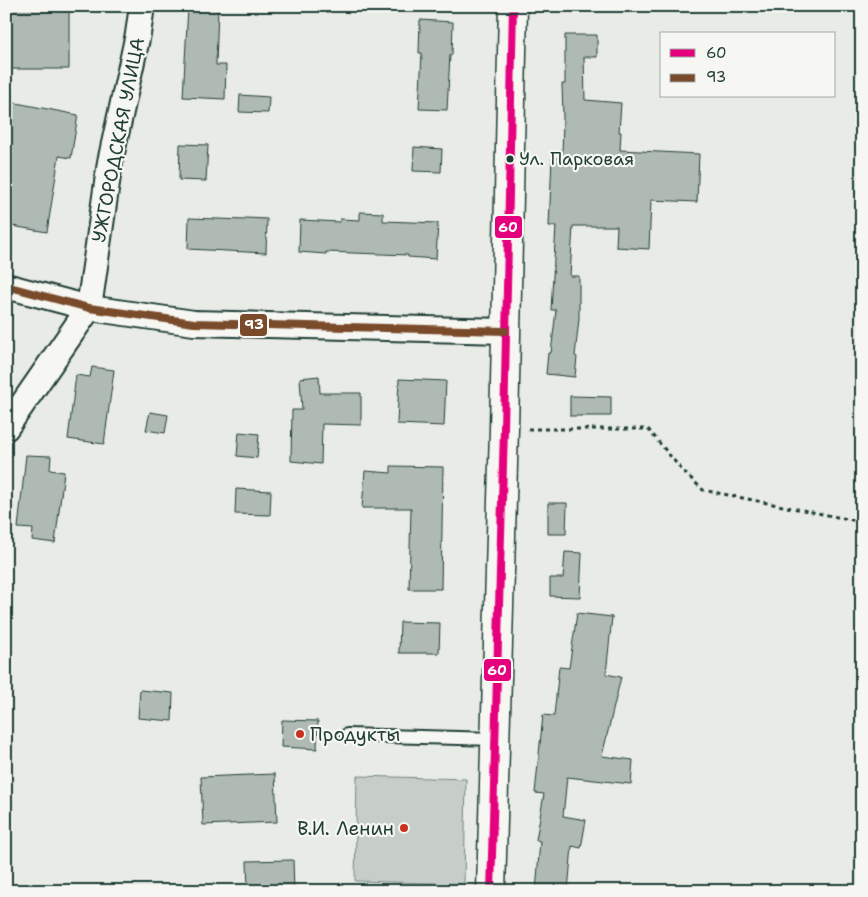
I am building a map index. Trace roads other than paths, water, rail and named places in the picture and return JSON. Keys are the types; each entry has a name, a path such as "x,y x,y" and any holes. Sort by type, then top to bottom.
{"street":[{"name":"УЖГОРОДСКАЯ УЛИЦА","path":"6,428 89,308 110,162 138,34 142,6"},
{"path":"492,891 513,6"},
{"path":"6,286 89,308 194,323 505,331"}],"lane":[{"path":"346,735 496,739"}],"place":[{"name":"Ул. Парковая","path":"510,159"},
{"name":"Продукты","path":"300,734"},
{"name":"В.И. Ленин","path":"404,828"}]}
